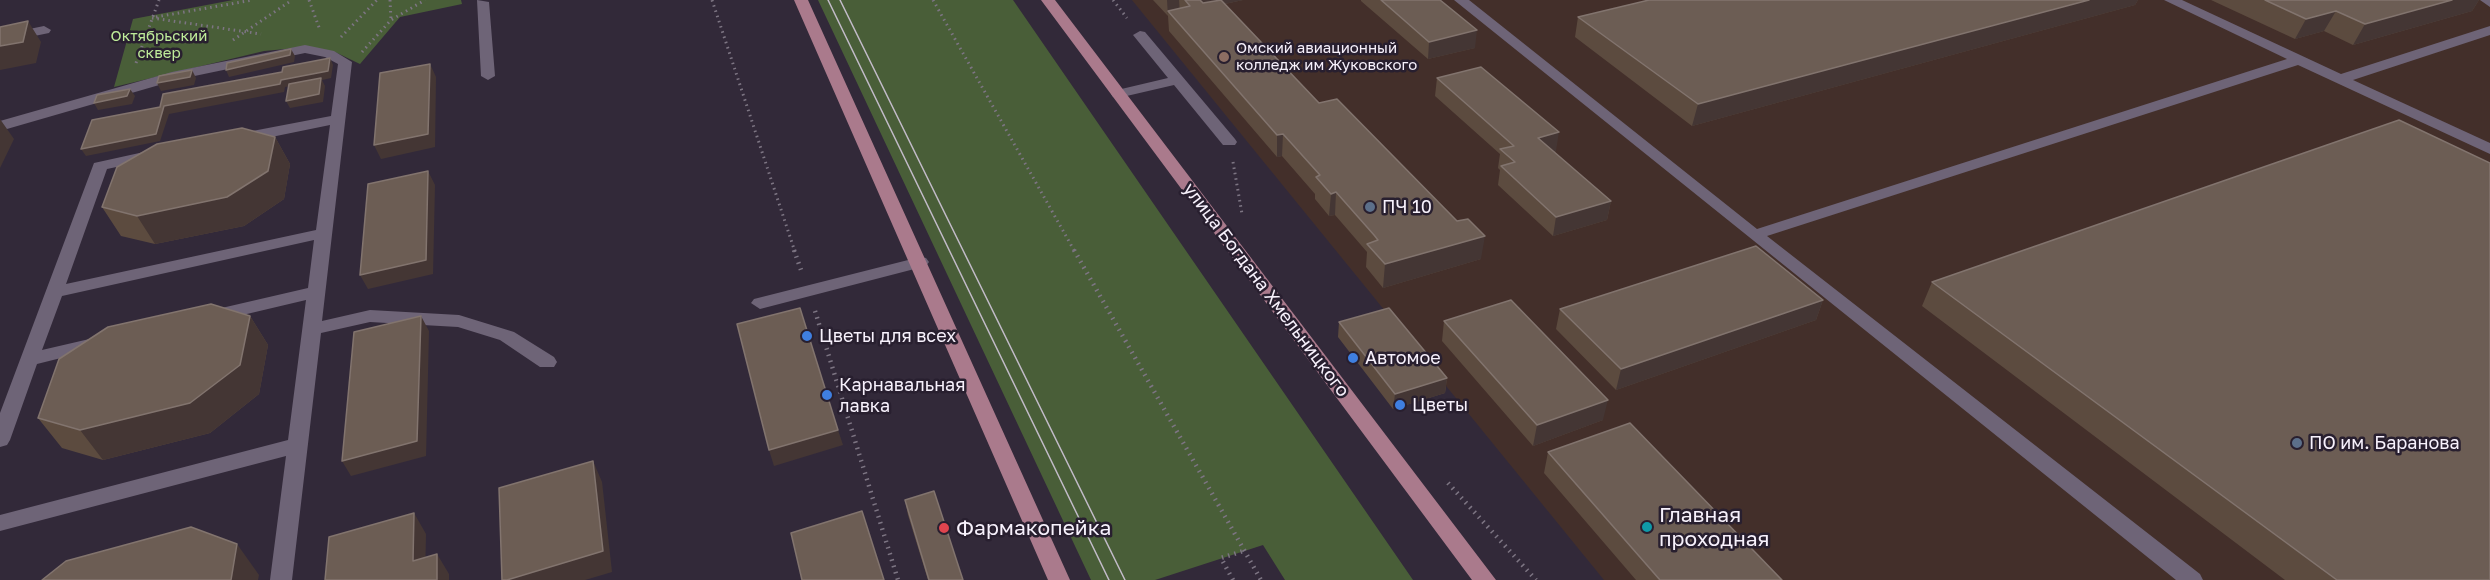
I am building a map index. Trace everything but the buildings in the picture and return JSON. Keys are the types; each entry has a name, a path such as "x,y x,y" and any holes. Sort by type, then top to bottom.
{"main road":[{"path":"801,0 920,262 1059,580"},
{"name":"улица Богдана Хмельницкого","path":"1048,0 1485,580"}],"lane":[{"path":"1461,0 1754,236 2192,580"},
{"path":"2171,0 2490,149"},
{"path":"2487,0 2490,3"},
{"path":"482,2 488,76"},
{"path":"0,39 44,30"},
{"path":"2340,79 2490,30"},
{"path":"1140,34 1229,142"},
{"path":"0,126 243,60 305,49 329,54 345,62 281,580"},
{"path":"1754,236 2299,60"},
{"path":"1118,94 1178,80"},
{"path":"225,141 338,119"},
{"path":"0,440 100,166 168,153"},
{"path":"54,292 324,233"},
{"path":"760,303 920,262"},
{"path":"191,321 317,292"},
{"path":"312,329 370,316 459,321 507,336 547,362"},
{"path":"30,359 122,337"},
{"path":"0,523 298,445"}],"path":[{"path":"127,90 159,0"},
{"path":"152,18 253,0"},
{"path":"228,44 292,0"},
{"path":"309,0 321,33"},
{"path":"340,39 377,0"},
{"path":"390,0 392,20"},
{"path":"356,59 392,20 425,0"},
{"path":"933,0 1261,580"},
{"path":"152,18 267,35"},
{"path":"1233,580 1221,558 1243,551"}],"shaded area":[{"path":"1132,0 2490,0 2490,580 1604,580"}],"green space":[{"name":"Октябрьский сквер","path":"233,0 461,0 462,4 400,17 360,64 335,52 307,47 264,51 114,87 133,19"},
{"path":"818,0 1013,0 1413,580 1285,580 1263,545 1155,580 1091,580"}],"tram line":[{"path":"828,0 1109,580"},
{"path":"840,0 1125,580"}],"place":[{"name":"Омский авиационный колледж им Жуковского","path":"1224,57"},
{"name":"ПЧ 10","path":"1370,207"},
{"name":"Цветы для всех","path":"807,336"},
{"name":"Автомое","path":"1353,358"},
{"name":"Карнавальная лавка","path":"827,395"},
{"name":"Цветы","path":"1400,405"},
{"name":"ПО им. Баранова","path":"2297,443"},
{"name":"Главная проходная","path":"1647,527"},
{"name":"Фармакопейка","path":"944,528"}]}
